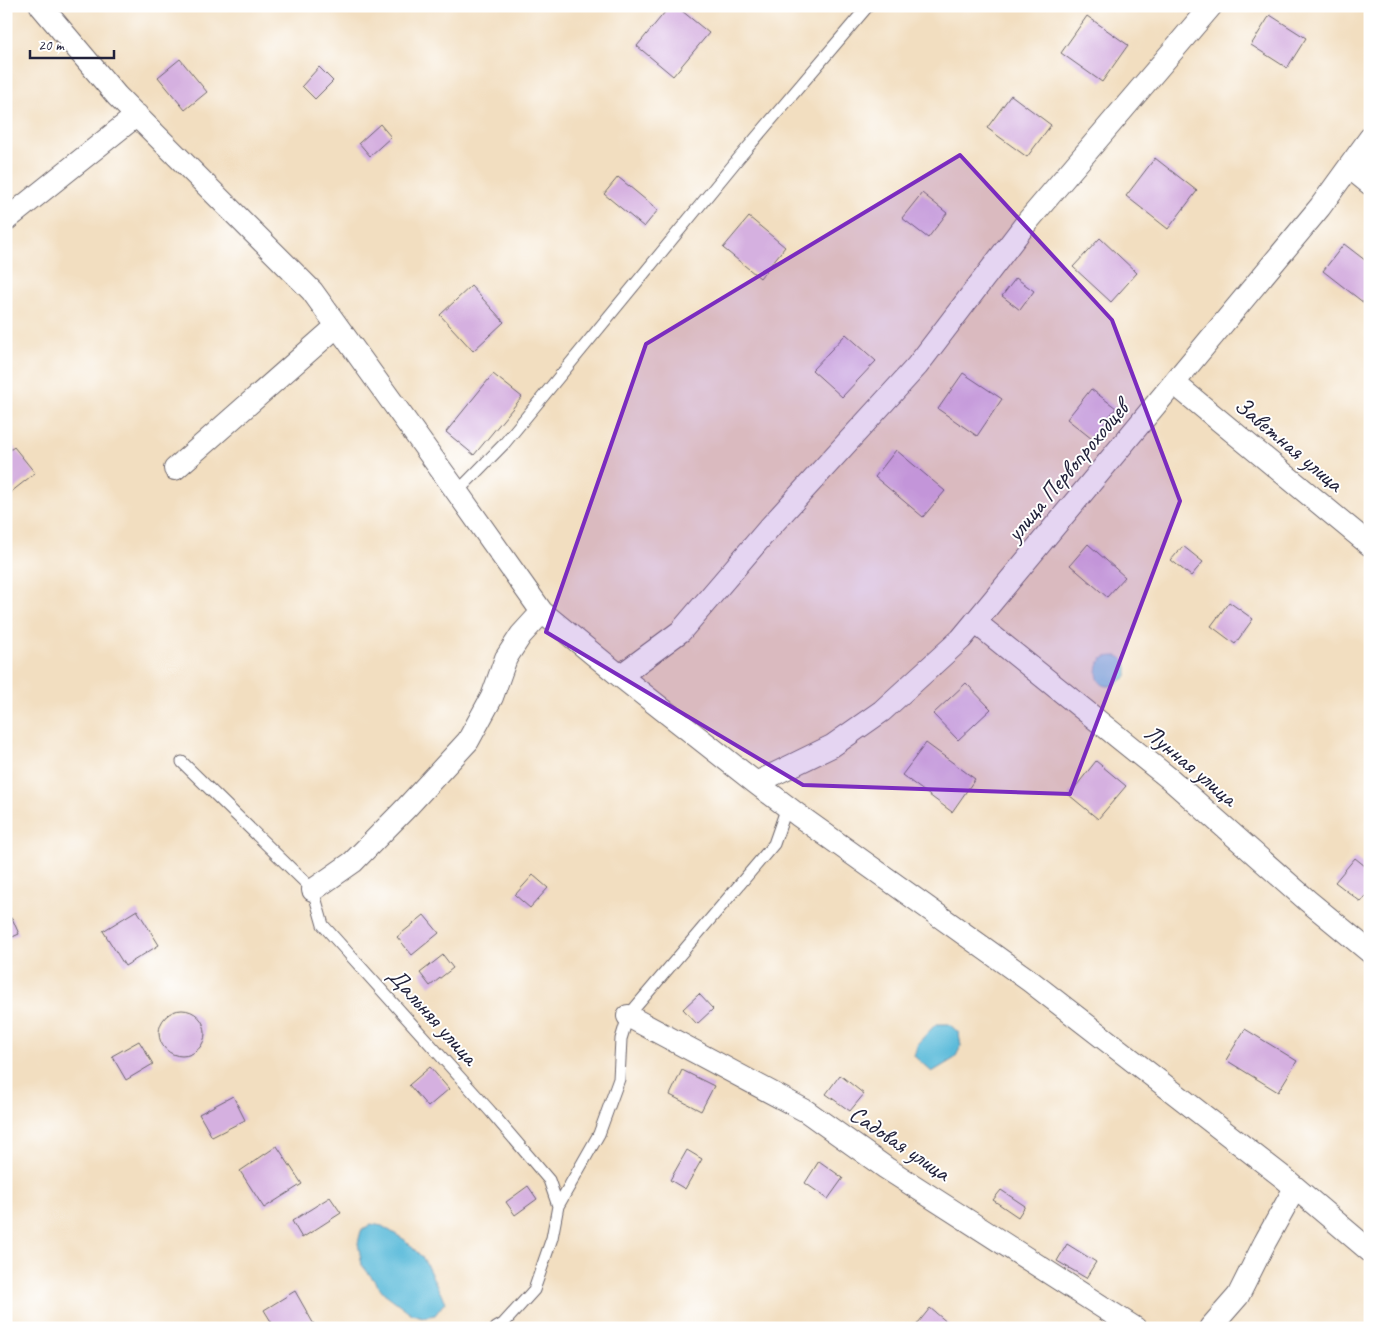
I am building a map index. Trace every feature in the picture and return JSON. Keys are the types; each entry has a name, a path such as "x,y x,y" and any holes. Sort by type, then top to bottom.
{"street":[{"path":"41,6 117,96 312,291 458,492 542,612 756,783 1030,981 1295,1188 1370,1252"},
{"path":"620,676 681,631 770,527 917,366 1028,222 1211,6"},
{"path":"6,220 137,115"},
{"name":"улица Первопроходцев","path":"756,783 832,746 882,711 961,639 1320,207 1370,138"},
{"path":"1349,167 1370,184"},
{"path":"175,469 337,326"},
{"name":"Заветная улица","path":"1174,383 1370,545"},
{"path":"313,890 354,862 468,741 492,697 506,658 521,635 542,612"},
{"name":"Лунная улица","path":"975,622 1170,780 1308,901 1370,952"},
{"name":"Садовая улица","path":"628,1016 806,1111 886,1168 1135,1328"},
{"path":"1210,1328 1238,1296 1295,1188"}],"lane":[{"path":"458,492 504,444 738,159 868,6"},
{"name":"Дальняя улица","path":"182,762 313,890 323,925 491,1112 549,1180 558,1206 552,1238 534,1290 499,1326"},
{"path":"558,1206 599,1134 620,1079 621,1039 628,1016 774,844 787,806"}],"highlighted area":[{"path":"960,155 1112,320 1180,501 1070,794 803,785 546,632 646,344"}],"water":[{"path":"1118,656 1125,661 1127,676 1112,686 1104,685 1098,678 1099,663 1106,657"},
{"path":"936,1024 949,1024 959,1033 961,1046 955,1058 932,1072 914,1056 918,1043"},
{"path":"371,1224 382,1226 405,1240 423,1258 445,1302 435,1315 423,1317 412,1314 384,1293 362,1265 358,1243 361,1231"}],"building":[{"path":"670,6 676,6 709,33 673,76 637,46"},
{"path":"1270,15 1306,38 1287,68 1251,45"},
{"path":"1087,16 1128,45 1102,82 1061,53"},
{"path":"180,59 207,92 185,110 158,77"},
{"path":"319,67 333,81 315,99 302,86"},
{"path":"1011,95 1051,125 1027,157 987,128"},
{"path":"380,124 391,137 370,156 359,143"},
{"path":"1155,158 1197,191 1168,229 1126,196"},
{"path":"618,177 658,210 644,227 604,194"},
{"path":"922,193 947,213 928,238 902,218"},
{"path":"749,217 785,247 760,278 723,248"},
{"path":"1100,238 1137,273 1111,302 1073,267"},
{"path":"1344,244 1370,264 1370,295 1364,303 1323,271"},
{"path":"1016,278 1034,291 1020,310 1002,296"},
{"path":"471,286 504,322 473,351 440,315"},
{"path":"846,334 876,361 842,397 812,370"},
{"path":"963,373 1002,399 977,436 938,409"},
{"path":"493,374 522,397 474,455 446,432"},
{"path":"1091,389 1116,408 1092,439 1067,419"},
{"path":"14,447 35,473 6,496 6,453"},
{"path":"896,450 945,491 923,517 875,477"},
{"path":"1088,544 1125,577 1107,597 1070,565"},
{"path":"1183,546 1203,562 1191,576 1171,560"},
{"path":"1229,602 1253,619 1235,644 1211,626"},
{"path":"966,683 991,709 958,740 933,714"},
{"path":"926,743 975,779 952,812 902,775"},
{"path":"1096,761 1126,786 1098,819 1069,795"},
{"path":"1355,858 1370,870 1370,891 1361,902 1335,882"},
{"path":"533,875 548,888 530,908 515,895"},
{"path":"137,910 159,945 125,966 103,931"},
{"path":"424,915 439,933 412,955 397,937"},
{"path":"12,918 19,934 6,940 6,920"},
{"path":"443,955 453,968 430,986 420,973"},
{"path":"699,994 713,1009 697,1024 683,1009"},
{"path":"177,1010 187,1010 201,1020 205,1033 201,1046 195,1052 187,1056 177,1056 163,1046 159,1038 159,1028 169,1014"},
{"path":"1245,1029 1297,1061 1278,1092 1226,1060"},
{"path":"139,1041 153,1064 126,1080 112,1056"},
{"path":"430,1067 449,1089 428,1107 409,1085"},
{"path":"682,1070 714,1086 701,1111 670,1095"},
{"path":"840,1075 864,1094 850,1111 826,1094"},
{"path":"233,1096 245,1120 212,1137 199,1114"},
{"path":"277,1146 302,1184 264,1208 240,1171"},
{"path":"687,1150 702,1159 685,1189 670,1180"},
{"path":"819,1161 843,1178 828,1199 805,1183"},
{"path":"528,1186 537,1199 515,1215 506,1202"},
{"path":"1001,1190 1025,1206 1018,1217 993,1200"},
{"path":"330,1197 341,1213 302,1238 292,1221"},
{"path":"1067,1244 1096,1262 1086,1278 1057,1261"},
{"path":"295,1291 316,1328 275,1328 264,1310"},
{"path":"930,1308 954,1328 914,1328"}]}
